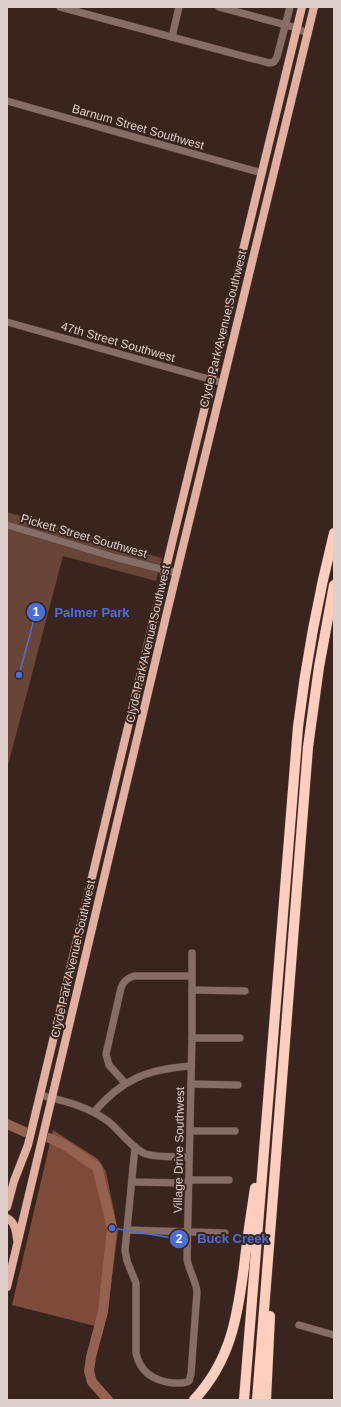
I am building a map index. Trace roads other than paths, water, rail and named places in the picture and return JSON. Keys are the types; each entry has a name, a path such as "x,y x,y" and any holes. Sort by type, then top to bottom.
{"highway":[{"path":"244,1400 298,727 317,607 334,533"},
{"path":"257,1400 308,747 322,648 334,585"},
{"path":"194,1400 207,1384 218,1366 230,1338 236,1318 267,1101"},
{"path":"266,1400 274,1185"}],"main road":[{"name":"Clyde Park Avenue Southwest","path":"7,1207 14,1181 28,1145 302,7"},
{"name":"Clyde Park Avenue Southwest","path":"7,1287 177,573 314,7"},
{"path":"243,248 247,248 251,252 249,275"},
{"path":"152,626 164,629"},
{"path":"115,780 127,783"},
{"path":"79,931 91,934"},
{"path":"7,1218 15,1228 18,1244"}],"street":[{"path":"60,7 271,63 276,60 290,7"},
{"path":"172,37 179,7"},
{"path":"218,7 297,28 308,34"},
{"name":"Barnum Street Southwest","path":"7,101 262,173"},
{"name":"47th Street Southwest","path":"7,322 223,383"},
{"name":"Pickett Street Southwest","path":"7,526 116,558 177,573"},
{"name":"Village Drive Southwest","path":"135,1147 125,1250 126,1257 137,1287 136,1348 138,1361 144,1370 153,1378 167,1382 187,1382 191,1378 197,1292 188,1264 192,953"},
{"path":"125,1083 109,1065 106,1054 123,983 128,978 134,976 192,976"},
{"path":"192,990 245,991"},
{"path":"192,1038 240,1038"},
{"path":"94,1112 104,1100 125,1083 162,1069 191,1066"},
{"path":"191,1084 238,1085"},
{"path":"40,1095 75,1104 94,1112 119,1130 135,1147 148,1155 189,1157"},
{"path":"190,1131 235,1131"},
{"path":"132,1182 184,1183 193,1180 229,1180"},
{"path":"126,1230 225,1233"},
{"path":"299,1325 334,1335"}],"waterway":[{"path":"7,1124 25,1132"},
{"path":"49,1138 63,1144 97,1167 112,1228 103,1312 91,1357 89,1371 92,1382 108,1400"}],"place":[{"name":"Palmer Park","path":"19,675"},
{"name":"Buck Creek","path":"112,1228"}]}
